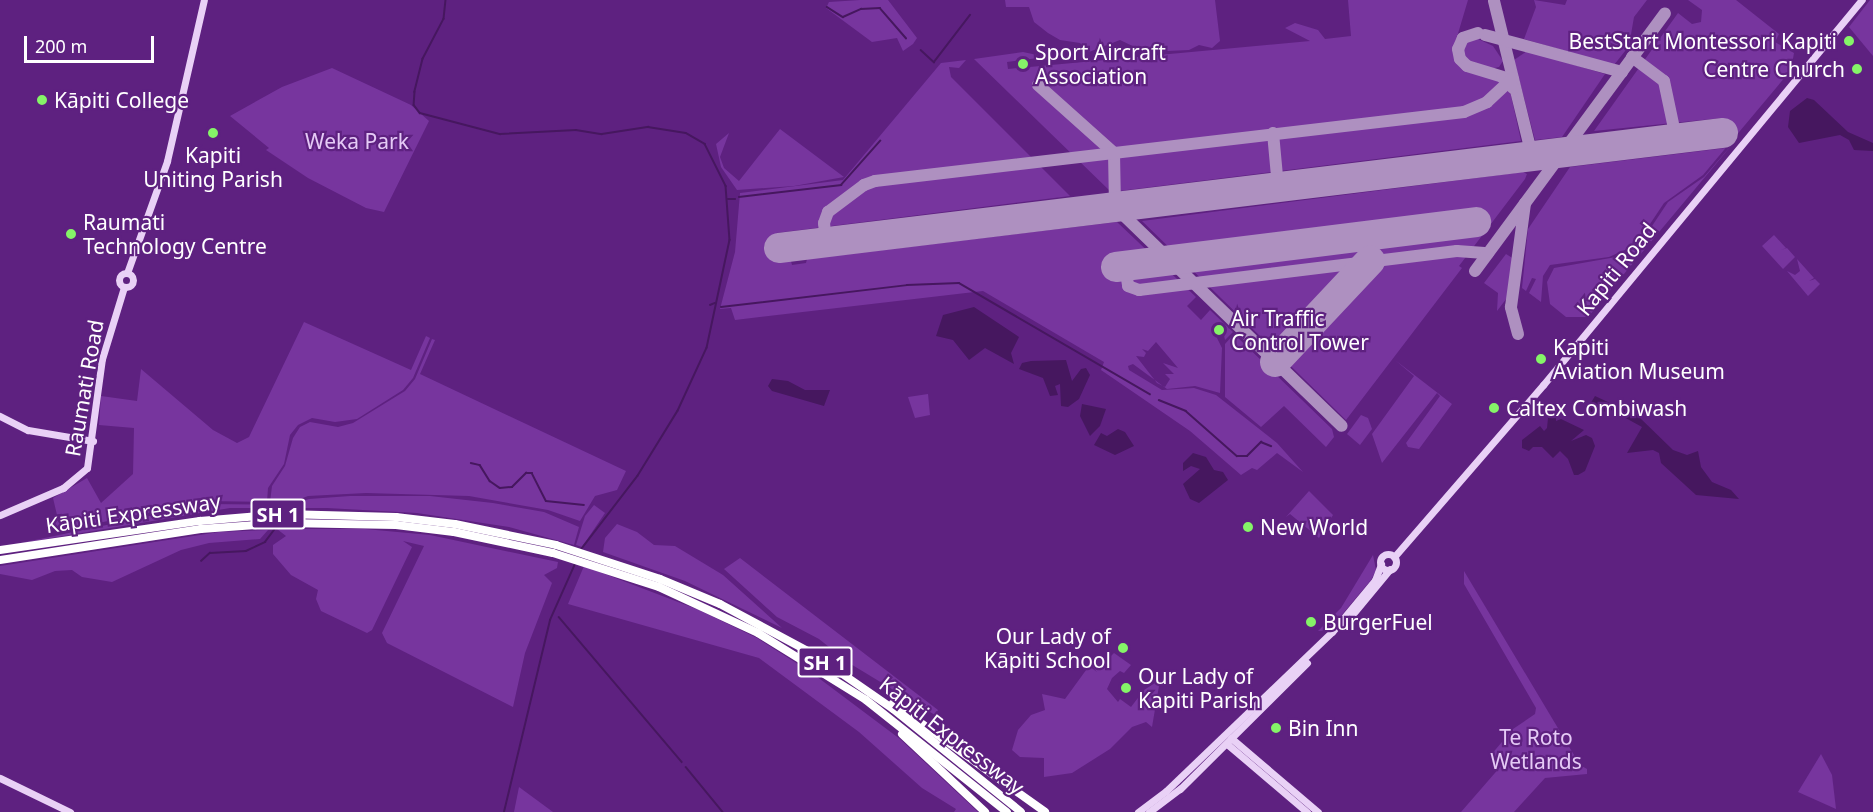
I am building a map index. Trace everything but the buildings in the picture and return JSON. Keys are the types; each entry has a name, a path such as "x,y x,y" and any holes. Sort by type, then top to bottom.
{"highway":[{"name":"Kāpiti Expressway","path":"0,550 200,521 284,514 396,517 455,524 555,549 600,562 720,604 815,655 858,684 1021,812"},
{"name":"Kāpiti Expressway","path":"0,560 201,529 284,523 396,525 555,549"},
{"name":"Kāpiti Expressway","path":"600,562 758,633 866,700 1007,812"},
{"path":"858,684 953,744 1045,812"},
{"path":"866,700 985,812"}],"main road":[{"name":"Raumati Road","path":"0,515 73,482 87,468 93,441 102,359 124,287 133,282 127,273 167,160 204,0"},
{"name":"Kapiti Road","path":"1394,557 1544,386 1862,0"},
{"path":"0,416 28,430 93,441"},
{"path":"1138,812 1167,791 1342,621 1375,580 1385,555 1394,557 1395,565 1351,618 1180,789 1149,812"},
{"path":"1381,564 1390,569"},
{"path":"1342,621 1351,618"},
{"path":"1232,727 1229,740 1238,754 1318,812"},
{"path":"1215,743 1229,740 1249,752 1307,812"},
{"path":"1238,754 1249,752"},
{"path":"0,778 70,812"}],"green space":[{"path":"888,0 917,38 913,44 903,51 897,38 872,42 826,8 829,2"},
{"path":"1005,0 1215,0 1220,41 1212,48 1199,45 1189,50 1145,52 1120,40 1089,52 1080,43 1060,40 1048,33 1034,22 1029,7 1006,7"},
{"path":"1348,0 1468,0 1454,47 1455,58 1461,67 1498,80 1510,91 1521,141 1111,192 974,59 1023,52 1037,55 1038,58 1007,62 1008,69 1310,41 1285,28 1295,23 1318,30 1325,39 1351,36"},
{"path":"1534,0 1565,5 1567,0 1647,0 1634,17 1629,46 1614,65 1524,39 1536,7"},
{"path":"1688,0 1736,0 1779,34 1775,42 1794,53 1791,70 1726,148 1722,118 1594,131 1678,13 1692,24 1701,22 1702,10"},
{"path":"1870,0 1873,0 1873,56 1849,27"},
{"path":"1476,38 1493,46 1503,61 1499,67 1490,69 1464,59 1464,44"},
{"path":"1527,51 1605,74 1562,137 1535,140 1514,60"},
{"path":"966,60 959,68 949,67 951,77 1070,196 776,233 779,262 791,261 792,265 806,263 807,259 1117,222 1196,297 1187,306 1201,320 1210,310 1233,332 1225,340 1222,326 1216,330 1220,334 1217,338 1222,348 1220,393 1195,386 1167,389 1163,386 1165,387 1170,379 1165,374 1174,374 1163,363 1178,368 1156,342 1148,351 1142,349 1146,353 1144,357 1136,356 1155,380 1133,364 1128,366 1129,370 1162,390 1194,388 1216,395 1277,443 1303,472 1277,453 1257,470 1252,468 1241,475 1190,431 1101,370 1104,362 983,291 735,320 731,308 720,309 735,252 740,193 843,180 941,63"},
{"name":"Weka Park","path":"332,68 411,105 429,121 384,212 366,208 308,178 266,150 269,148 230,116 282,87"},
{"path":"780,129 844,177 794,186 737,190 721,167 716,144 729,133 720,157 724,168 739,181"},
{"path":"1736,140 1588,317 1566,317 1550,304 1547,282 1554,268 1616,257 1638,247 1668,202 1704,177"},
{"path":"1726,148 1703,175 1664,203 1636,245 1609,257 1550,265 1543,276 1541,302 1529,293 1536,279 1532,278 1526,291 1522,288 1528,229 1570,167"},
{"path":"1523,172 1527,174 1525,179 1459,266 1462,268 1346,420 1142,221"},
{"path":"1774,235 1786,248 1781,250 1787,248 1795,257 1783,269 1762,246"},
{"path":"1506,254 1514,259 1510,294 1497,311 1498,293 1484,283"},
{"path":"1797,259 1814,278 1809,281 1815,279 1820,284 1808,296 1787,271 1795,275 1800,271"},
{"path":"304,322 411,370 426,336 430,338 413,378 403,390 357,419 335,422 312,418 298,425 290,435 284,464 268,488 267,502 206,501 54,532 57,515 53,498 87,478 101,503 133,474 134,428 99,425 101,396 137,401 141,369 213,430 237,443 249,437"},
{"path":"1234,334 1332,429 1334,437 1326,447 1284,406 1261,427 1225,397 1225,344"},
{"path":"432,339 435,340 420,374 626,471 617,490 595,496 580,521 548,510 469,496 366,493 308,496 290,503 270,502 272,486 285,466 293,438 300,427 310,422 338,427 353,423 405,391 415,379"},
{"path":"1395,360 1452,404 1419,449 1408,447 1406,443 1440,396 1437,393 1382,463 1372,434 1414,376"},
{"path":"928,394 930,415 915,418 908,397"},
{"path":"1361,415 1368,418 1372,429 1360,445 1347,434"},
{"path":"1309,491 1333,515 1319,538 1290,514 1286,517"},
{"path":"350,496 430,496 493,503 544,512 579,527 574,545 509,527 417,513 327,508 230,508 16,544 207,504 289,505 309,499"},
{"path":"594,505 605,513 582,547 576,545 585,516"},
{"path":"617,524 637,532 654,545 675,546 723,575 782,628 685,581 603,552 605,538"},
{"path":"277,529 365,529 430,535 558,562 557,568 544,575 552,583 525,653 513,707 387,643 382,633 424,546 403,541 412,547 372,630 367,633 321,611 316,599 318,590 291,575 273,554 273,545 286,536"},
{"path":"268,530 260,539 209,543 181,550 112,582 82,577 72,570 55,571 32,580 0,574 0,566 219,532"},
{"path":"1373,555 1376,570 1371,580 1329,630 1318,631 1341,608"},
{"path":"740,558 938,710 935,715 849,663 819,639 777,617 724,569"},
{"path":"584,566 699,610 757,638 812,673 900,739 978,812 954,812 956,809 922,788 859,732 759,658 568,604"},
{"name":"Te Roto Wetlands","path":"1464,571 1580,765 1587,769 1587,774 1545,778 1514,812 1461,812 1501,766 1490,756 1513,729 1535,714 1536,708 1464,584"},
{"path":"1114,653 1131,665 1124,673 1120,671 1112,678 1107,689 1118,702 1120,699 1131,707 1144,690 1155,683 1159,686 1152,727 1146,722 1132,727 1110,749 1072,773 1044,777 1044,758 1020,757 1012,750 1018,730 1031,715 1045,710 1042,694 1065,699 1089,666 1097,672 1090,664 1098,669"},
{"path":"1821,754 1832,775 1836,809 1798,792"},
{"path":"519,787 553,812 514,812"}],"shaded area":[{"path":"1807,98 1814,100 1848,132 1873,143 1873,151 1854,150 1849,140 1840,135 1799,143 1788,127 1790,111"},
{"path":"974,307 1019,337 1011,353 1014,364 985,348 969,360 953,340 936,336 943,315"},
{"path":"1066,360 1072,381 1081,369 1086,368 1090,375 1079,399 1068,407 1061,406 1060,384 1055,386 1058,395 1050,396 1043,378 1019,369 1022,363 1031,361"},
{"path":"772,379 788,381 805,390 830,390 824,406 772,391 768,386"},
{"path":"1595,396 1638,416 1673,450 1687,455 1698,451 1701,467 1712,482 1731,490 1739,499 1696,495 1661,463 1659,453 1653,450 1627,453 1642,427 1611,410 1594,414 1586,411"},
{"path":"1082,404 1106,409 1100,426 1090,436 1080,416"},
{"path":"1549,406 1556,411 1556,421 1561,419 1584,430 1571,441 1586,435 1592,438 1595,446 1585,471 1578,475 1574,475 1568,459 1560,451 1553,458 1542,447 1533,447 1529,451 1522,448 1522,440 1540,426 1544,431 1547,428 1548,418 1543,409"},
{"path":"1118,429 1125,432 1134,446 1115,455 1094,445 1101,433 1107,436"},
{"path":"1193,453 1206,457 1214,470 1223,472 1228,480 1199,503 1190,499 1183,484 1200,469 1191,466 1183,471 1183,463"}],"waterway":[{"path":"446,0 444,19 423,59 415,92 414,105 420,113 500,134 576,130 602,134 648,127 686,133 705,144 726,186 730,240 707,348 678,411 638,476 582,549"},
{"path":"827,7 843,17 861,9 880,8 906,38"},
{"path":"921,50 934,62 970,15"},
{"path":"739,197 841,185 880,141"},
{"path":"728,199 735,199"},
{"path":"721,307 907,285 959,283 1150,394"},
{"path":"710,305 715,303"},
{"path":"1159,400 1186,411 1237,456 1247,456 1261,442 1271,446"},
{"path":"471,463 480,465 490,481 500,488 512,487 526,473 532,473 546,501 584,505"},
{"path":"201,561 210,553 246,551 265,542 274,530"},
{"path":"504,812 550,620 575,564"},
{"path":"559,617 682,762"},
{"path":"686,767 723,812"}],"taxiway":[{"path":"1494,1 1532,156"},
{"path":"1475,271 1665,13"},
{"path":"1478,33 1463,38 1458,49 1460,59 1467,66 1502,77 1513,88"},
{"path":"1485,35 1622,72"},
{"path":"1632,57 1664,81 1676,138"},
{"path":"826,242 824,223 828,212 864,185 875,181 1464,112 1487,102 1513,78"},
{"path":"1038,85 1114,153 1115,207 1342,426"},
{"path":"1273,133 1278,187"},
{"path":"1518,334 1511,307 1525,203"},
{"path":"1125,266 1128,286 1139,290 1457,251 1488,253"}],"runway":[{"path":"779,248 1723,133"},
{"path":"1116,267 1476,222"},
{"path":"1275,362 1370,261"}],"place":[{"name":"BestStart Montessori Kapiti","path":"1849,41"},
{"name":"Sport Aircraft Association","path":"1023,64"},
{"name":"Centre Church","path":"1857,69"},
{"name":"Kāpiti College","path":"42,100"},
{"name":"Kapiti Uniting Parish","path":"213,133"},
{"name":"Raumati Technology Centre","path":"71,234"},
{"name":"Air Traffic Control Tower","path":"1219,330"},
{"name":"Kapiti Aviation Museum","path":"1541,359"},
{"name":"Caltex Combiwash","path":"1494,408"},
{"name":"New World","path":"1248,527"},
{"name":"BurgerFuel","path":"1311,622"},
{"name":"Our Lady of Kāpiti School","path":"1123,648"},
{"name":"Our Lady of Kapiti Parish","path":"1126,688"},
{"name":"Bin Inn","path":"1276,728"}]}
